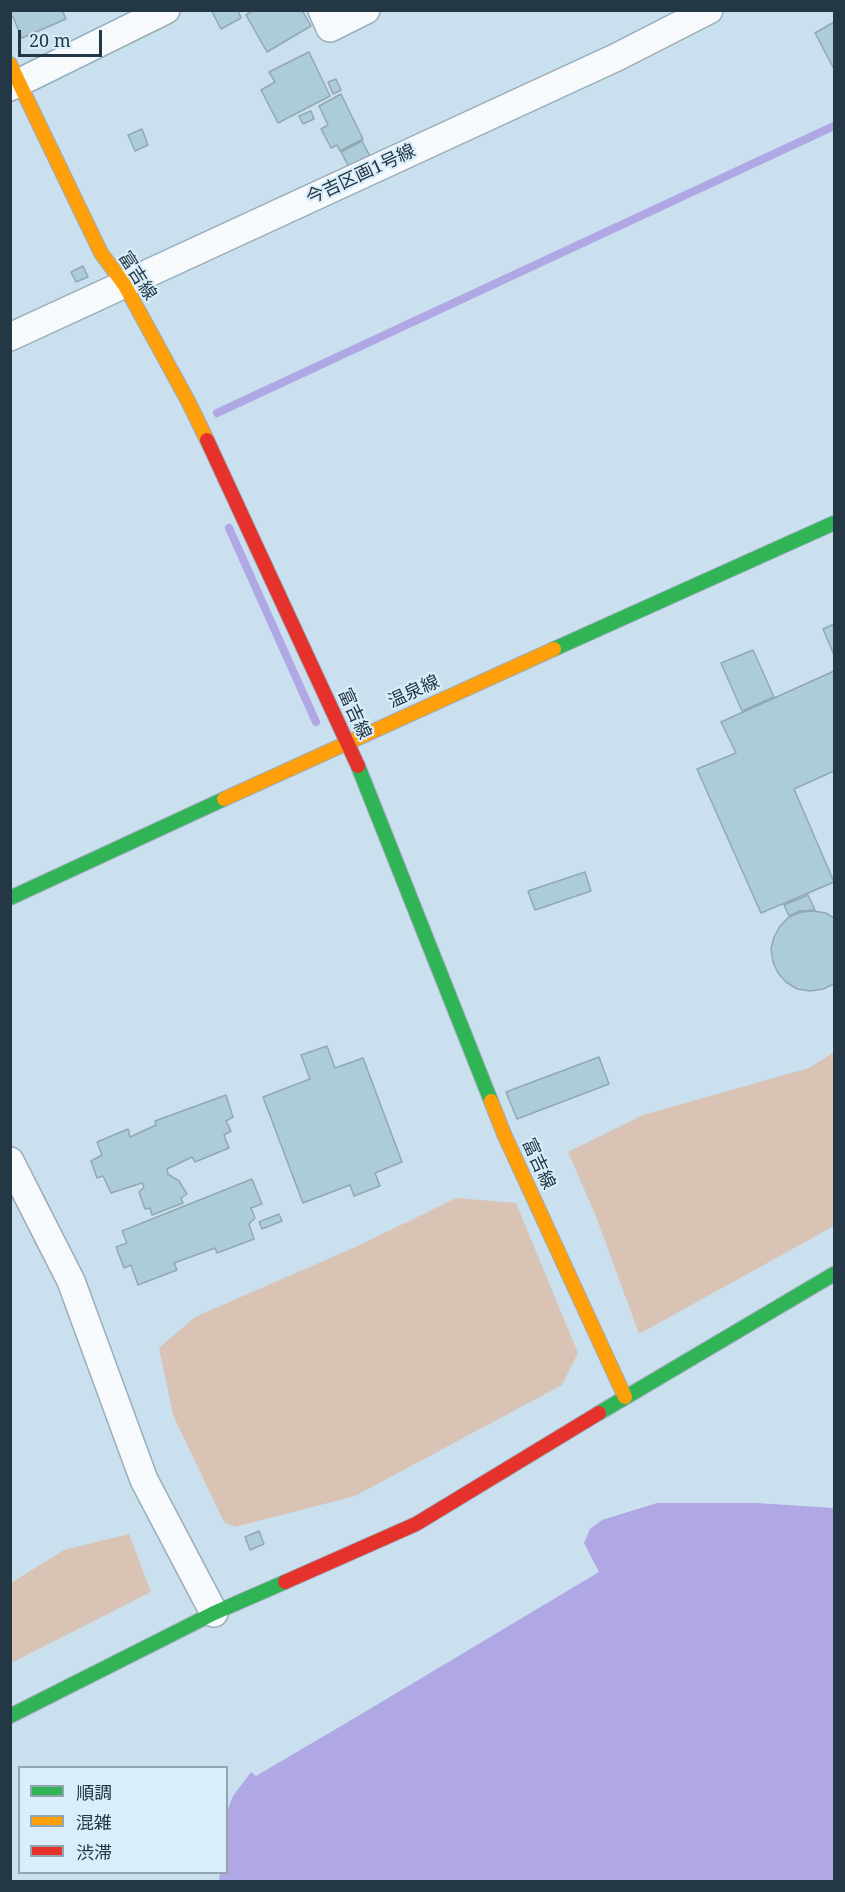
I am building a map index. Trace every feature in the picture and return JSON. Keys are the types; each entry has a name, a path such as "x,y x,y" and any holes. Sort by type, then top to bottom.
{"street":[{"path":"14,78 165,10"},
{"path":"322,10 330,27 366,10"},
{"name":"今吉区画1号線","path":"10,337 617,57 709,10"},
{"name":"富吉線","path":"14,78 101,253 124,284 188,401 348,742 504,1134 625,1397"},
{"name":"温泉線","path":"10,898 348,742 834,523"},
{"path":"10,1161 71,1281 144,1480 214,1613"},
{"path":"10,1716 214,1613 416,1524 834,1274"}],"shaded area":[{"path":"834,1052 834,1226 639,1334 597,1219 568,1152 643,1115 809,1068"},
{"path":"456,1198 516,1203 578,1353 562,1385 355,1496 235,1527 224,1522 173,1415 159,1348 195,1317 362,1244"},
{"path":"657,1503 755,1503 834,1508 834,1881 219,1881 220,1874 228,1874 228,1808 233,1796 251,1772 256,1776 599,1572 584,1543 590,1529 602,1520"},
{"path":"129,1534 151,1592 11,1663 11,1583 64,1550"}],"building":[{"path":"10,10 62,10 66,19 22,38 13,17 10,18"},
{"path":"211,10 238,10 241,18 221,29"},
{"path":"254,10 302,10 311,26 267,52 246,15"},
{"path":"834,22 834,69 815,33"},
{"path":"309,52 330,96 278,123 261,90 275,82 269,72"},
{"path":"336,79 341,90 333,94 328,82"},
{"path":"341,94 363,139 340,151 337,145 331,148 321,129 328,125 319,106"},
{"path":"311,111 314,119 303,124 299,116"},
{"path":"142,129 148,145 135,151 128,135"},
{"path":"362,141 371,158 350,169 341,152"},
{"path":"83,266 88,277 76,282 71,272"},
{"path":"834,624 834,655 823,629"},
{"path":"753,650 774,697 742,711 721,663"},
{"path":"834,671 834,771 794,789 834,882 761,913 697,769 736,753 721,722"},
{"path":"585,872 591,891 535,910 528,891"},
{"path":"808,895 815,910 800,911 789,916 784,905"},
{"path":"801,912 826,913 834,918 834,984 810,991 797,989 786,982 778,973 773,962 771,949 780,926 789,917"},
{"path":"327,1046 335,1068 363,1058 402,1162 375,1173 380,1186 354,1196 350,1185 303,1203 263,1097 310,1079 301,1055"},
{"path":"599,1057 609,1084 517,1119 506,1092"},
{"path":"226,1095 233,1117 226,1121 231,1131 224,1135 229,1148 195,1162 192,1157 167,1169 168,1174 179,1181 187,1194 181,1198 183,1203 152,1215 150,1208 145,1209 139,1192 144,1187 142,1183 111,1193 103,1176 97,1178 91,1161 102,1155 97,1142 128,1129 130,1137 156,1125 155,1121"},
{"path":"252,1179 262,1204 251,1208 255,1218 249,1224 254,1239 217,1253 215,1248 174,1263 177,1270 138,1285 131,1265 124,1268 116,1247 127,1243 122,1231"},
{"path":"279,1214 282,1221 262,1229 259,1222"},
{"path":"259,1531 264,1544 250,1550 245,1537"}],"waterway":[{"path":"217,413 834,126"},
{"path":"229,528 316,722"}],"traffic: fast":[{"path":"554,649 834,523"},
{"path":"358,766 491,1101"},
{"path":"10,898 224,799"},
{"path":"599,1413 834,1274"},
{"path":"10,1716 214,1613 285,1582"}],"traffic: slow":[{"path":"10,64 101,253 124,284 207,440"},
{"path":"224,799 554,649"},
{"path":"491,1101 625,1397"}],"traffic: jam":[{"path":"207,440 358,766"},
{"path":"285,1582 416,1524 599,1413"}]}
